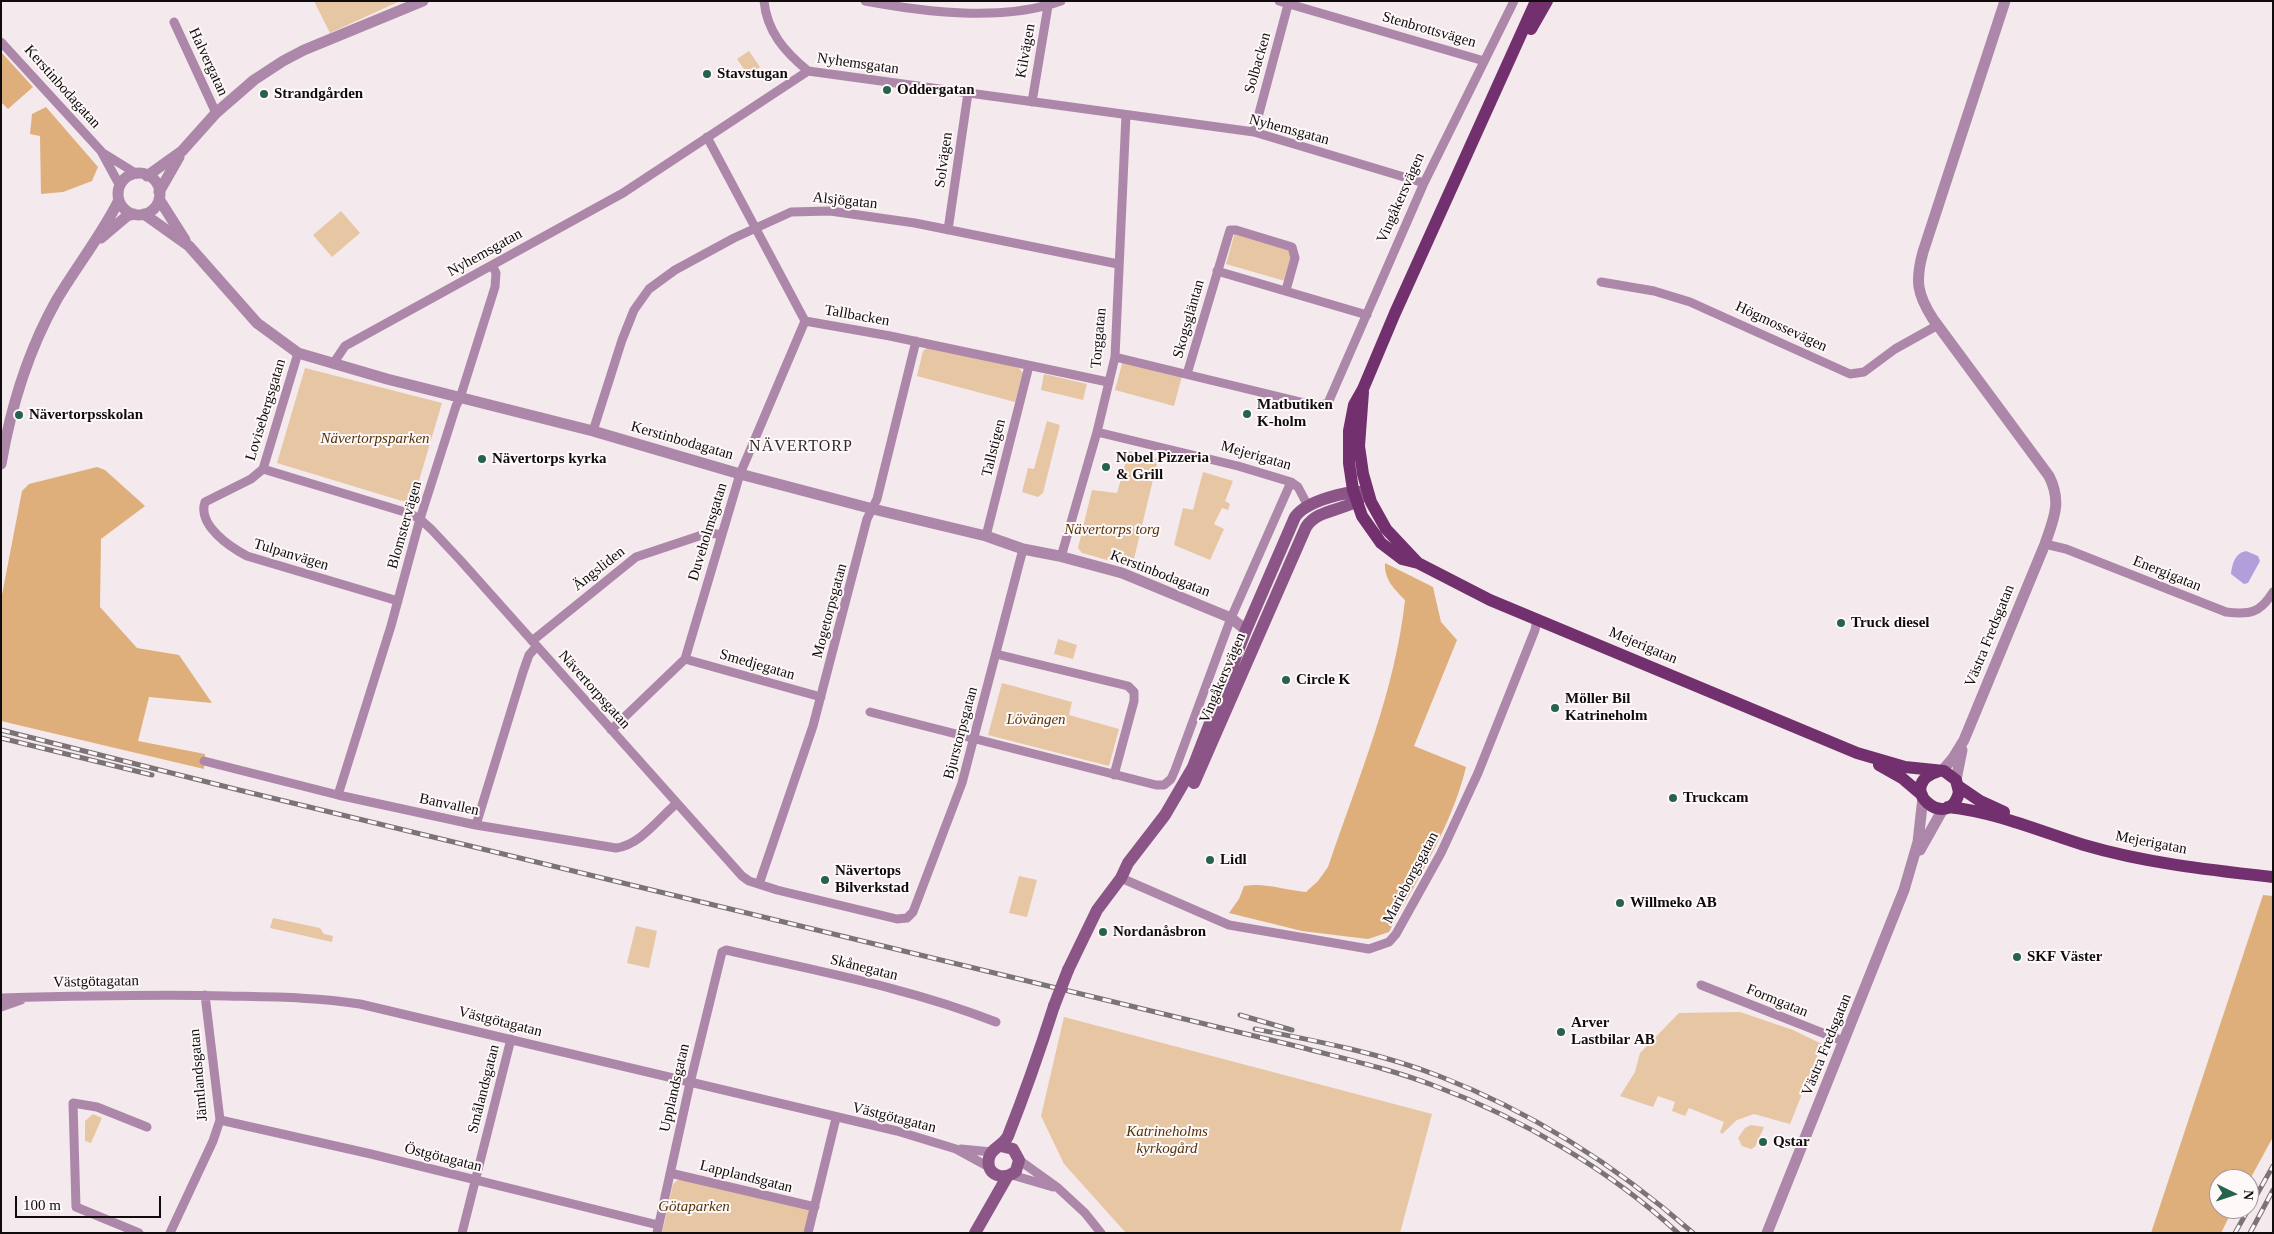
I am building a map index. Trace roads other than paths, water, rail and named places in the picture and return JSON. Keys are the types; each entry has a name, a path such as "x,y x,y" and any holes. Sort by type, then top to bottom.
{"main road":[{"path":"1357,503 1349,463 1349,431 1354,405 1364,388 1395,313 1536,1"},
{"path":"1498,85 1547,1"},
{"path":"1308,506 1314,518 1357,503 1368,492 1359,446 1364,388"},
{"name":"Vingåkersvägen","path":"1121,878 1128,863 1181,790 1193,768 1246,630 1295,518 1301,510 1308,506 1353,490 1368,492"},
{"name":"Mejerigatan","path":"1368,492 1374,511 1386,529 1418,563"},
{"name":"Mejerigatan","path":"1357,503 1366,523 1381,543 1402,559 1418,563 1481,596 1537,620 1857,753 1902,778 1922,796"},
{"name":"Vingåkersvägen","path":"1028,1086 1015,1140 1019,1167 1001,1174 989,1158 1007,1138 1028,1086 1068,970 1097,910 1121,878 1148,849 1190,790 1209,752 1300,540 1314,518"},
{"path":"1246,630 1257,638"},
{"name":"Mejerigatan","path":"1857,753 1906,767 1940,771"},
{"path":"1940,771 1950,774 1957,783 1959,795 1946,808 1930,806 1922,796 1923,782 1928,775 1940,771"},
{"name":"Mejerigatan","path":"1957,783 1980,801 2028,825"},
{"name":"Mejerigatan","path":"1946,808 1970,810 2028,825 2085,845 2147,860 2273,877"},
{"path":"996,1149 1009,1147 1017,1155"},
{"path":"975,1233 1001,1174"}],"street":[{"path":"93,246 128,216 153,209 182,151 216,113 254,80 304,50 423,1"},
{"path":"764,1 770,26 778,40 791,57 808,71"},
{"path":"865,1 950,12 1011,11 1048,6 1061,1"},
{"name":"Stenbrottsvägen","path":"1279,1 1484,61"},
{"name":"Vingåkersvägen","path":"1187,374 1320,405 1328,403 1333,396 1424,183 1514,1"},
{"path":"2006,1 1920,266 1918,289 1922,302 2039,461 2054,487 2056,512 2045,544"},
{"name":"Solbacken","path":"1254,132 1289,3"},
{"name":"Kilvägen","path":"1032,102 1048,6"},
{"name":"Halvergatan","path":"174,22 216,113"},
{"name":"Kerstinbodagatan","path":"1,42 101,151 120,186"},
{"name":"Nyhemsgatan","path":"333,364 345,346 622,193 808,71 1254,132 1424,183"},
{"name":"Solvägen","path":"948,230 968,93"},
{"name":"Torggatan","path":"1061,557 1097,432 1114,357 1126,115"},
{"name":"Tallbacken","path":"707,137 805,320 916,341 1108,382"},
{"name":"Kerstinbodagatan","path":"101,151 142,175"},
{"path":"1,464 7,428 22,376 37,338 56,301 93,246 119,200 120,186 126,178 142,175 182,151"},
{"path":"142,175 154,181 159,196"},
{"name":"Kerstinbodagatan","path":"159,196 189,246 257,323 298,353 460,398 593,431 740,474 986,536 1023,549 1061,557 1138,578 1232,618"},
{"path":"119,200 124,209 139,214"},
{"name":"Alsjögatan","path":"593,431 622,340 634,310 641,299 660,280 756,228 792,212 816,210 857,215 948,230 1118,264"},
{"name":"Kerstinbodagatan","path":"139,214 189,246"},
{"name":"Skogsgläntan","path":"1187,374 1230,230 1288,244 1294,252 1295,258 1286,290"},
{"name":"Blomstervägen","path":"338,795 398,601 420,519 496,280 492,265"},
{"name":"Skogsgläntan","path":"1217,271 1367,315"},
{"name":"Högmossevägen","path":"1600,282 1654,291 1690,302 1850,374 1864,372 1895,349 1938,325"},
{"name":"Duveholmsgatan","path":"611,730 685,659 740,474 805,320"},
{"name":"Mogetorpsgatan","path":"759,884 821,697 868,519 877,499 916,341"},
{"name":"Lovisebergsgatan","path":"205,502 251,479 263,470 298,353"},
{"path":"1114,357 1187,374"},
{"name":"Tallstigen","path":"986,536 1029,366"},
{"name":"Mejerigatan","path":"1097,432 1238,466 1291,482 1298,488 1308,506"},
{"name":"Nävertorpsgatan","path":"263,470 408,513 420,519 461,561 742,876 759,884 897,919 907,918"},
{"name":"Vingåkersvägen","path":"1114,775 1156,785 1164,785 1171,780 1232,618 1291,482"},
{"name":"Tulpanvägen","path":"205,502 203,508 206,518 216,534 228,546 247,556 398,601"},
{"name":"Ängsliden","path":"476,825 522,672 534,644 636,557 705,534 722,535"},
{"name":"Energigatan","path":"2045,544 2066,549 2226,612 2252,613 2261,607 2273,592"},
{"name":"Västra Fredsgatan","path":"1940,771 1953,758 1964,740 2045,544"},
{"name":"Bjurstorpsgatan","path":"907,918 916,906 962,784 1023,549"},
{"name":"Vingåkersvägen","path":"1232,618 1246,630"},
{"name":"Marieborgsgatan","path":"1121,878 1229,925 1369,949 1389,942 1404,924 1464,806 1524,659 1537,620"},
{"path":"870,712 1114,775 1134,702 1134,692 1128,686 996,654"},
{"name":"Smedjegatan","path":"685,659 821,697"},
{"name":"Västra Fredsgatan","path":"1957,783 1964,740"},
{"name":"Banvallen","path":"204,761 338,795 476,825 616,848 626,847 676,804"},
{"name":"Västra Fredsgatan","path":"1912,867 1918,842 1922,796"},
{"name":"Västra Fredsgatan","path":"1767,1233 1886,937 1912,867 1932,826 1946,808"},
{"name":"Skånegatan","path":"724,951 880,986 964,1009 996,1022"},
{"name":"Upplandsgatan","path":"657,1229 719,958 724,951"},
{"name":"Formgatan","path":"1702,985 1843,1042"},
{"name":"Västgötagatan","path":"1,998 205,995 283,997 360,1004 897,1131 956,1149 1001,1174"},
{"name":"Jämtlandsgatan","path":"170,1233 213,1141 220,1120 205,995"},
{"name":"Västgötagatan","path":"1,1007 28,997"},
{"name":"Smålandsgatan","path":"462,1233 511,1039"},
{"path":"139,1233 76,1207 73,1102 97,1107 147,1127"},
{"path":"808,1233 836,1118"},
{"name":"Östgötagatan","path":"220,1120 475,1180 657,1229"},
{"name":"Västgötagatan","path":"956,1149 996,1149"},
{"path":"1017,1155 1085,1213 1101,1233"},
{"name":"Lapplandsgatan","path":"670,1173 815,1208"},
{"path":"1001,1174 1058,1188"}],"railway":[{"path":"1,730 239,790 1385,1069 1467,1099 1532,1130 1594,1167 1652,1210 1678,1233"},
{"path":"1,738 152,775"},
{"path":"1240,1015 1292,1030"},
{"path":"1255,1029 1371,1054 1417,1068 1474,1090 1573,1143 1635,1186 1693,1233"},
{"path":"2235,1233 2273,1166"},
{"path":"2250,1233 2273,1190"}],"place":[{"name":"Stavstugan","path":"707,74"},
{"name":"Oddergatan","path":"887,90"},
{"name":"Strandgården","path":"264,94"},
{"name":"Matbutiken K-holm","path":"1247,414"},
{"name":"Nävertorpsskolan","path":"19,415"},
{"name":"Nävertorps kyrka","path":"482,459"},
{"name":"Nobel Pizzeria & Grill","path":"1106,467"},
{"name":"Truck diesel","path":"1841,623"},
{"name":"Circle K","path":"1286,680"},
{"name":"Möller Bil Katrineholm","path":"1555,708"},
{"name":"Truckcam","path":"1673,798"},
{"name":"Lidl","path":"1210,860"},
{"name":"Nävertops Bilverkstad","path":"825,880"},
{"name":"Willmeko AB","path":"1620,903"},
{"name":"Nordanåsbron","path":"1103,932"},
{"name":"SKF Väster","path":"2017,957"},
{"name":"Arver Lastbilar AB","path":"1561,1032"},
{"name":"Qstar","path":"1763,1142"}],"district":[{"name":"NÄVERTORP","path":"801,447"}],"park label":[{"name":"Nävertorpsparken","path":"375,439"},
{"name":"Nävertorps torg","path":"1112,530"},
{"name":"Lövängen","path":"1036,720"},
{"name":"Katrineholms kyrkogård","path":"1167,1140"},
{"name":"Götaparken","path":"694,1207"}]}
